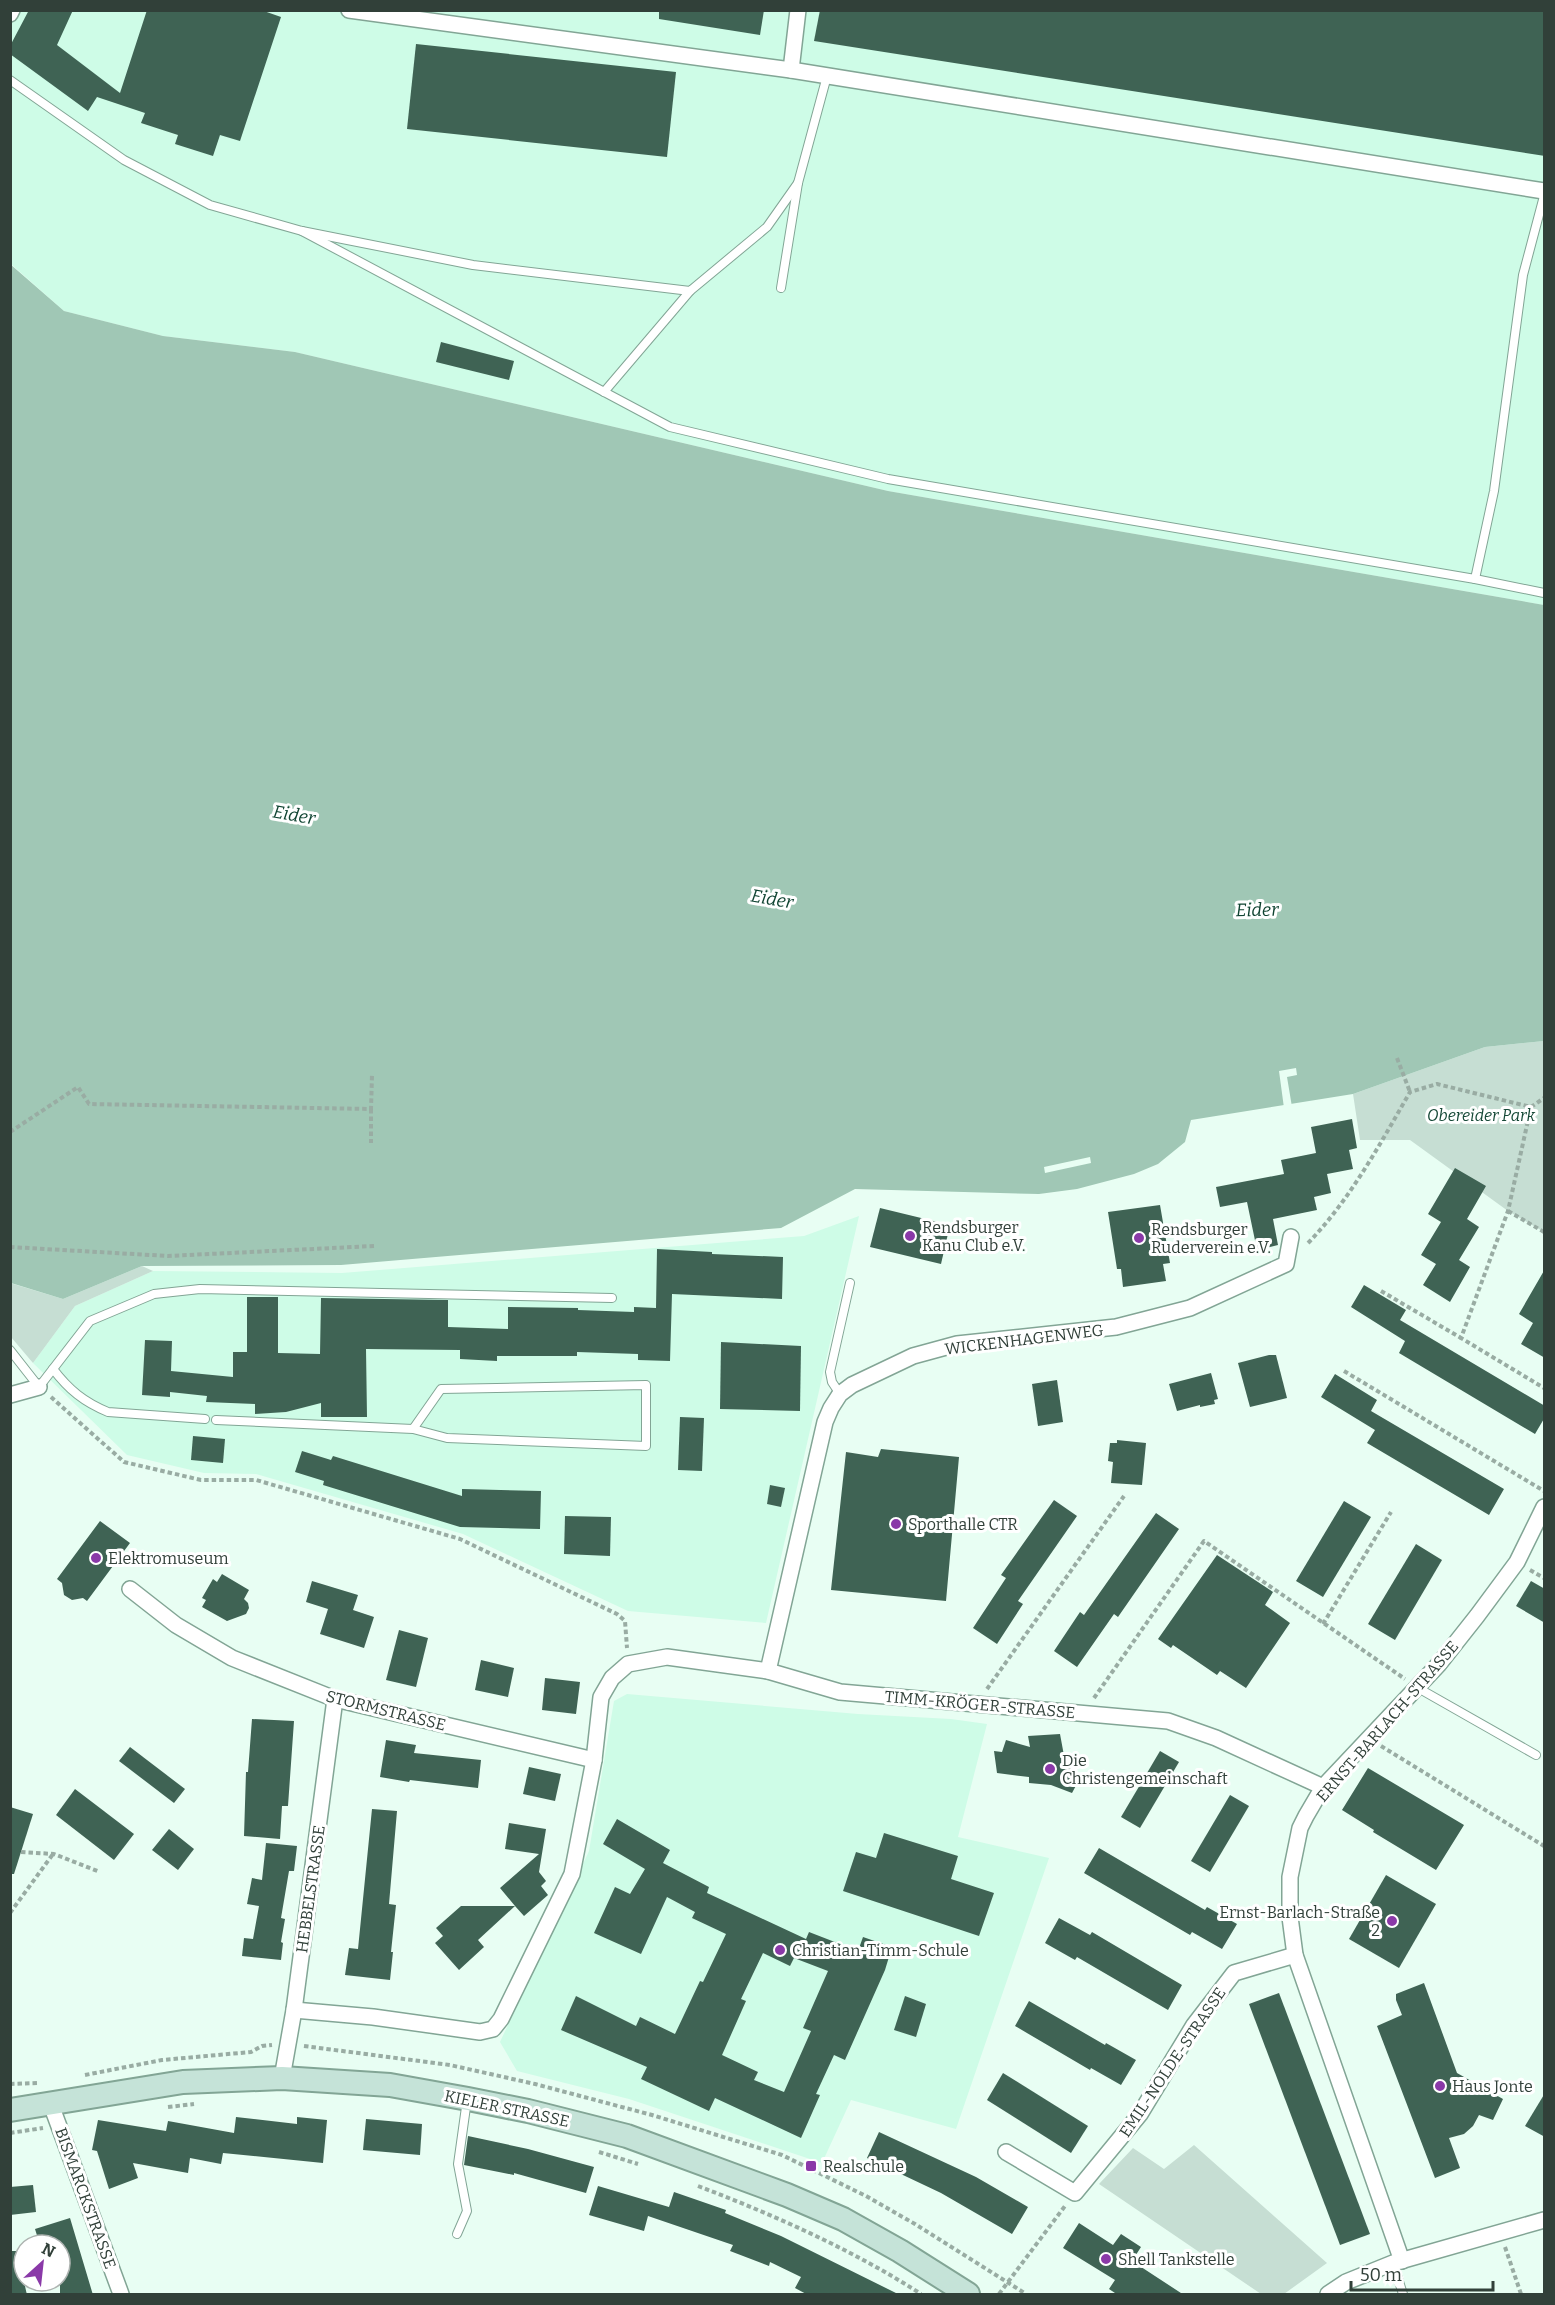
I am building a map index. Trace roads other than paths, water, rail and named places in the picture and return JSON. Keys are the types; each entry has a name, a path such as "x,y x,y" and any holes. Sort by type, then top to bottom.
{"main road":[{"name":"KIELER STRASSE","path":"10,2110 47,2093 183,2082 282,2078 390,2085 468,2099 627,2136 736,2175 843,2219 900,2251 954,2291"}],"street":[{"path":"349,10 791,70 1545,191"},
{"path":"791,70 798,10"},
{"name":"WICKENHAGENWEG","path":"840,1394 852,1385 913,1356 957,1344 1116,1327 1190,1308 1286,1264 1291,1237"},
{"path":"10,1395 39,1387"},
{"path":"768,1671 825,1422 840,1394"},
{"name":"ERNST-BARLACH-STRASSE","path":"1398,2262 1295,1955 1290,1917 1290,1877 1300,1828 1323,1787 1439,1664 1517,1562 1545,1507"},
{"name":"STORMSTRASSE","path":"130,1589 176,1625 232,1658 335,1699 594,1760"},
{"name":"TIMM-KRÖGER-STRASSE","path":"594,1760 601,1697 612,1678 628,1664 667,1657 768,1671 840,1692 1168,1721 1216,1738 1323,1787"},
{"name":"HEBBELSTRASSE","path":"282,2078 294,2010 335,1699"},
{"path":"294,2010 373,2017 480,2032 493,2029 501,2019 572,1874 594,1760"},
{"name":"EMIL-NOLDE-STRASSE","path":"1006,2152 1075,2193 1140,2114 1194,2025 1234,1973 1295,1955"},
{"name":"BISMARCKSTRASSE","path":"47,2093 121,2295"},
{"path":"1328,2295 1346,2282 1398,2262 1545,2220"}],"lane":[{"path":"781,288 798,183 827,76"},
{"path":"10,80 124,160 210,205 302,231 472,265 690,291"},
{"path":"604,392 690,291 767,227 798,183"},
{"path":"1475,579 1494,491 1523,275 1545,196"},
{"path":"302,231 670,428 888,479 1475,579 1545,593"},
{"path":"840,1394 832,1382 830,1372 850,1283"},
{"path":"10,1350 39,1387 90,1321 154,1294 200,1289 612,1298"},
{"path":"52,1370 73,1394 108,1412 205,1419"},
{"path":"216,1420 413,1429 447,1438 646,1446 646,1385 441,1389 413,1429"},
{"path":"1418,1688 1536,1755"},
{"path":"457,2234 467,2211 458,2164 468,2099"},
{"path":"1398,2262 1403,2295"}],"water":[{"name":"Eider","path":"10,264 64,311 163,336 295,352 888,491 1544,605 1544,1041 1485,1047 1353,1094 1191,1120 1185,1142 1158,1164 1134,1174 1077,1189 1039,1194 855,1189 781,1228 341,1265 142,1266 63,1299 11,1283"}],"place":[{"name":"Rendsburger Kanu Club e.V.","path":"910,1236"},
{"name":"Rendsburger Ruderverein e.V.","path":"1139,1238"},
{"name":"Sporthalle CTR","path":"896,1524"},
{"name":"Elektromuseum","path":"96,1558"},
{"name":"Die Christengemeinschaft","path":"1050,1769"},
{"name":"Ernst-Barlach-Straße 2","path":"1392,1921"},
{"name":"Christian-Timm-Schule","path":"780,1950"},
{"name":"Haus Jonte","path":"1440,2086"},
{"name":"Realschule","path":"811,2166"},
{"name":"Shell Tankstelle","path":"1106,2259"}],"park label":[{"name":"Obereider Park","path":"1481,1115"}]}
